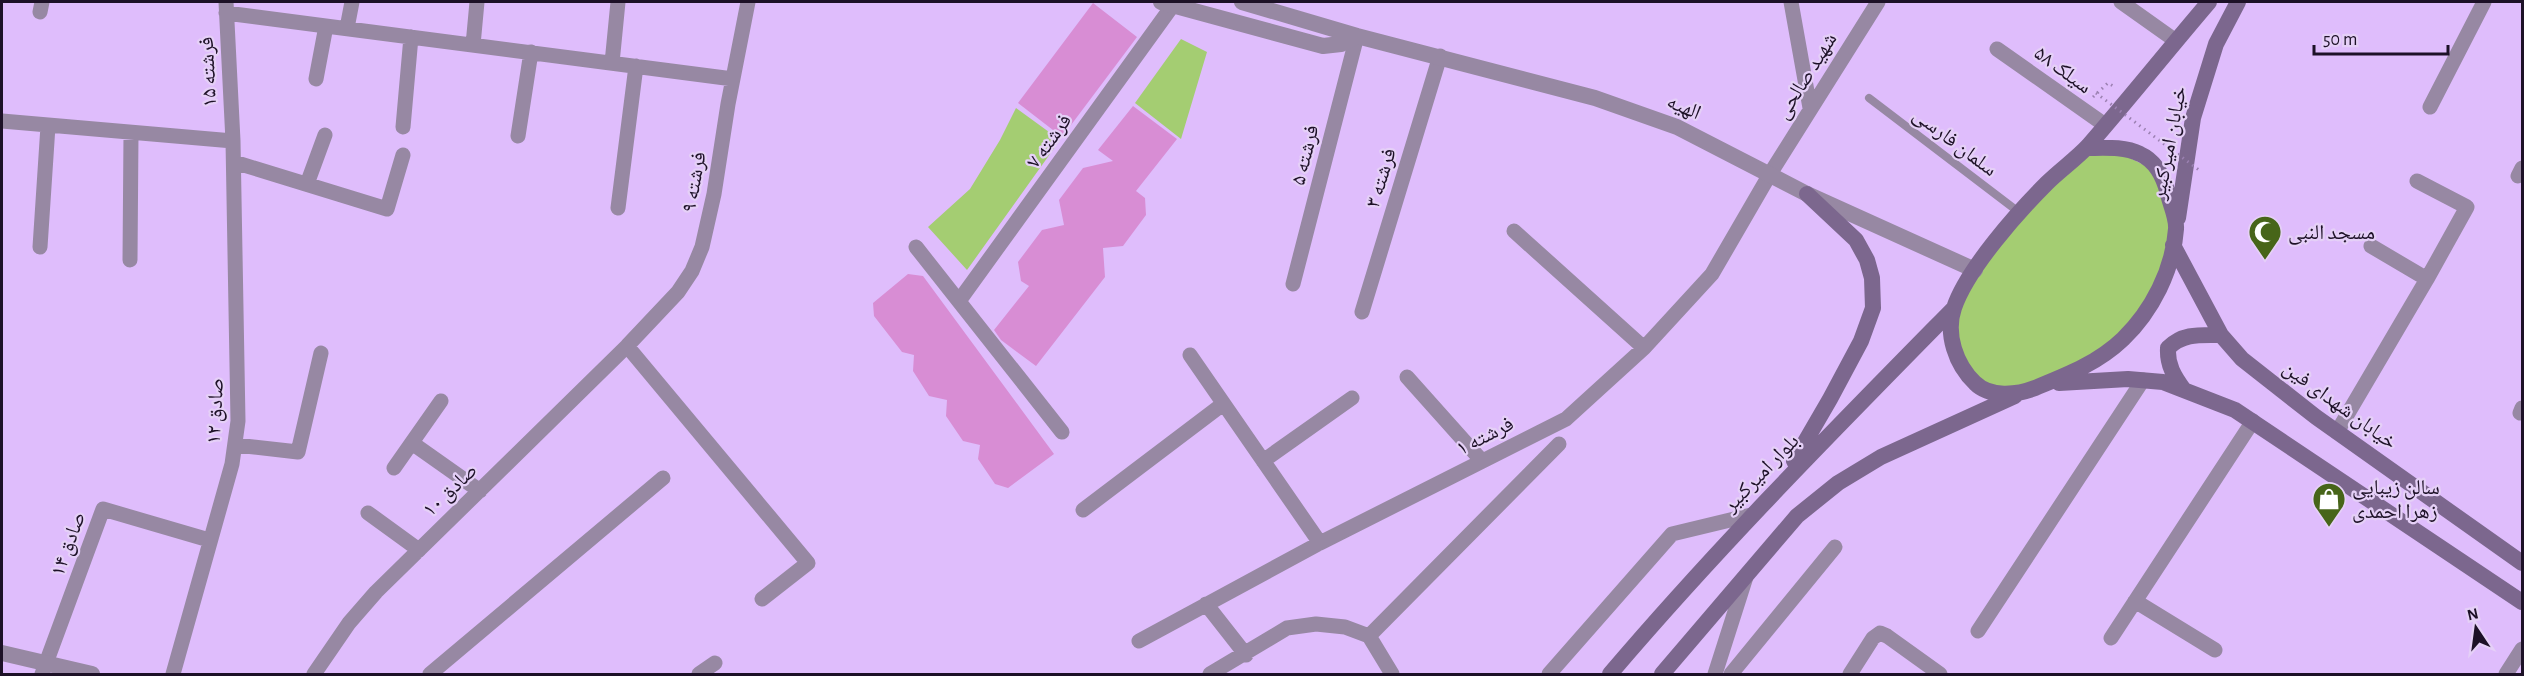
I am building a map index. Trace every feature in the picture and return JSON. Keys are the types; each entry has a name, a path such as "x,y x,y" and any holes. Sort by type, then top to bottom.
{"main road":[{"name":"خیابان امیرکبیر","path":"1953,309 1975,270 2020,213 2046,184 2085,148 2209,2"},
{"name":"خیابان امیرکبیر","path":"2023,393 2103,356 2124,338 2144,315 2157,293 2168,269 2173,245 2193,118 2216,44 2238,2"},
{"path":"2085,148 2116,148 2140,154 2159,169 2166,185 2176,228"},
{"path":"1780,485 1861,341 1873,308 1872,278 1867,260 1856,240 1807,194"},
{"name":"خیابان شهدای فین","path":"2173,245 2221,335 2242,359 2337,432 2521,561"},
{"path":"1953,309 1952,336 1957,358 1968,376 1979,387 1992,393 2023,393"},
{"name":"بلوار امیرکبیر","path":"1610,675 1678,594 1751,515 1953,309"},
{"path":"2184,390 2167,361 2168,348 2177,339 2192,335 2221,335"},
{"path":"2046,383 2143,380 2163,382 2235,410 2523,602"},
{"path":"1662,675 1797,516 1838,483 1881,457 2023,393"}],"street":[{"path":"347,28 352,2"},
{"path":"472,45 477,2"},
{"path":"612,63 618,2"},
{"name":"فرشته ۹","path":"627,346 678,292 693,271 702,247 714,194 748,2"},
{"name":"الهیه","path":"1242,2 1357,36 1595,98 1677,127 1807,194 1975,270"},
{"path":"1791,2 1810,108"},
{"name":"شهید صالحی","path":"1770,174 1878,2"},
{"path":"2121,2 2176,41"},
{"path":"2430,106 2484,2"},
{"path":"1167,3 1323,46 1341,44 1357,36"},
{"name":"فرشته ۷","path":"959,301 1167,3"},
{"path":"226,7 326,26 733,79"},
{"name":"فرشته ۱۵","path":"226,7 233,141"},
{"path":"316,79 326,26"},
{"name":"فرشته ۵","path":"1293,284 1357,36"},
{"path":"403,127 411,37"},
{"name":"سیلک ۵۸","path":"1998,49 2105,125"},
{"path":"518,135 531,52"},
{"name":"فرشته ۳","path":"1362,312 1440,56"},
{"path":"618,208 636,66"},
{"path":"2,122 233,141"},
{"path":"40,248 48,126"},
{"path":"130,260 131,134"},
{"path":"307,184 325,135"},
{"name":"صادق ۱۲","path":"173,675 236,445 239,379 233,141"},
{"path":"234,162 387,208 403,155"},
{"name":"فرشته ۱","path":"1138,641 1320,543 1566,418 1644,348 1712,274 1770,174"},
{"path":"2337,432 2467,207 2417,181"},
{"path":"1514,231 1644,348"},
{"path":"2371,246 2427,279"},
{"path":"916,247 1062,432"},
{"path":"627,346 808,563 762,599"},
{"name":"صادق ۱۰","path":"314,675 349,624 376,592 627,346"},
{"path":"236,445 298,452 321,353"},
{"path":"1190,355 1320,543"},
{"path":"1407,377 1482,460"},
{"path":"1978,631 2143,380"},
{"path":"1263,461 1352,398"},
{"path":"394,468 441,401"},
{"path":"1083,510 1224,404"},
{"path":"2111,638 2253,421"},
{"path":"412,443 480,491"},
{"path":"1369,636 1558,444"},
{"path":"430,675 663,478"},
{"name":"صادق ۱۴","path":"44,669 103,509 209,540"},
{"path":"368,513 419,550"},
{"path":"1549,675 1672,534 1751,515"},
{"path":"1731,675 1835,547"},
{"path":"1715,675 1746,577"},
{"path":"2135,601 2215,650"},
{"path":"1206,604 1246,655"},
{"path":"1210,675 1287,628 1326,625 1346,627 1369,636 1392,675"},
{"path":"1850,675 1873,638 1880,633 1940,675"},
{"path":"2506,675 2523,649"},
{"path":"2,653 44,669 92,675"},
{"path":"699,675 715,663"}],"lane":[{"name":"سلمان فارسی","path":"1869,98 2020,213"}],"path":[{"path":"2096,93 2199,170"}],"green space":[{"path":"1181,39 1207,52 1181,139 1135,103"},
{"path":"1016,108 1060,140 967,270 928,227 970,189 1000,140"},
{"path":"2116,151 2156,171 2173,227 2165,266 2142,312 2101,353 2020,389 1994,389 1971,374 1956,335 1963,296 1999,244 2086,152"}],"building":[{"path":"1093,3 1137,37 1062,137 1018,103"},
{"path":"1133,106 1177,139 1136,191 1145,198 1146,215 1123,246 1103,248 1105,277 1036,366 1001,340 994,330 1029,286 1021,281 1018,262 1042,230 1064,225 1059,200 1083,168 1113,161 1098,150"},
{"path":"908,274 923,276 1054,454 1008,488 995,484 978,459 980,445 963,441 946,416 947,400 929,396 913,371 914,355 902,352 874,316 873,303"}],"place":[{"name":"مسجد النبی","path":"2265,261"},
{"name":"سالن‌ زیبایی زهرا احمدی","path":"2329,528"}]}
